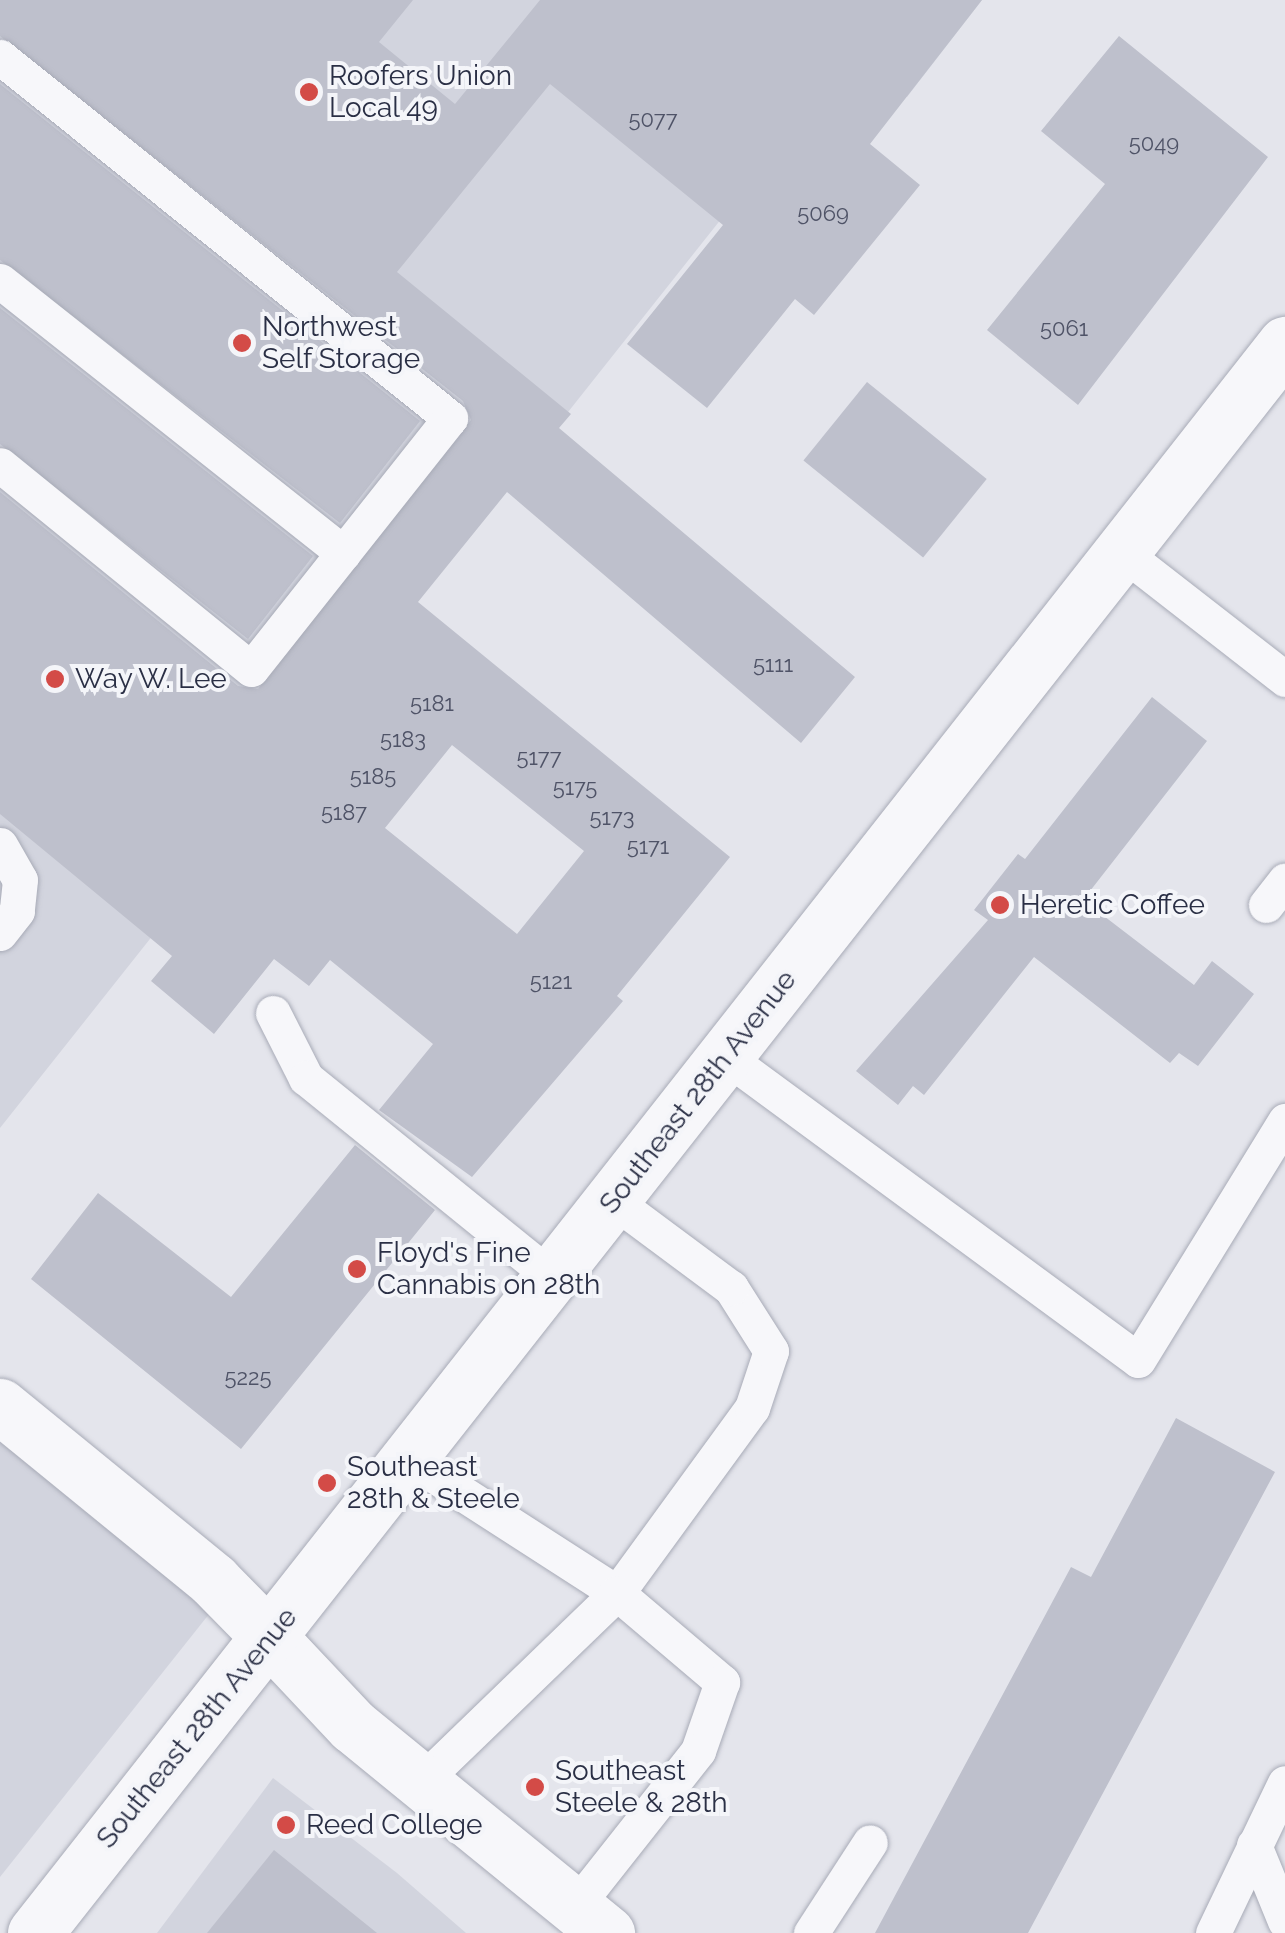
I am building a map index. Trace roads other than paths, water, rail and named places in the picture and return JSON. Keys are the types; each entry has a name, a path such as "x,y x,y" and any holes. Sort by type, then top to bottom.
{"street":[{"name":"Southeast 28th Avenue","path":"35,1933 1285,344"},
{"path":"0,1406 214,1580 268,1637 421,1782 591,1920"}],"lane":[{"path":"0,57 450,418 251,669 0,464"},
{"path":"0,281 342,553"},
{"path":"1122,552 1285,679"},
{"path":"0,846 20,880 17,911 0,933"},
{"path":"273,1014 306,1078 552,1278"},
{"path":"726,1057 1138,1360 1285,1121"},
{"path":"421,1782 617,1593 752,1408 771,1351 731,1288 614,1200"},
{"path":"409,1459 617,1593 722,1682 698,1751 591,1920"},
{"path":"1212,1933 1285,1782"},
{"path":"811,1933 870,1842"},
{"path":"1254,1845 1285,1920"}],"place":[{"name":"Roofers Union Local 49","path":"309,92"},
{"name":"Northwest Self Storage","path":"242,343"},
{"name":"Way W. Lee","path":"55,679"},
{"name":"Heretic Coffee","path":"1000,905"},
{"name":"Floyd's Fine Cannabis on 28th","path":"357,1269"},
{"name":"Southeast 28th & Steele","path":"327,1483"},
{"name":"Southeast Steele & 28th","path":"535,1787"},
{"name":"Reed College","path":"286,1825"}]}
